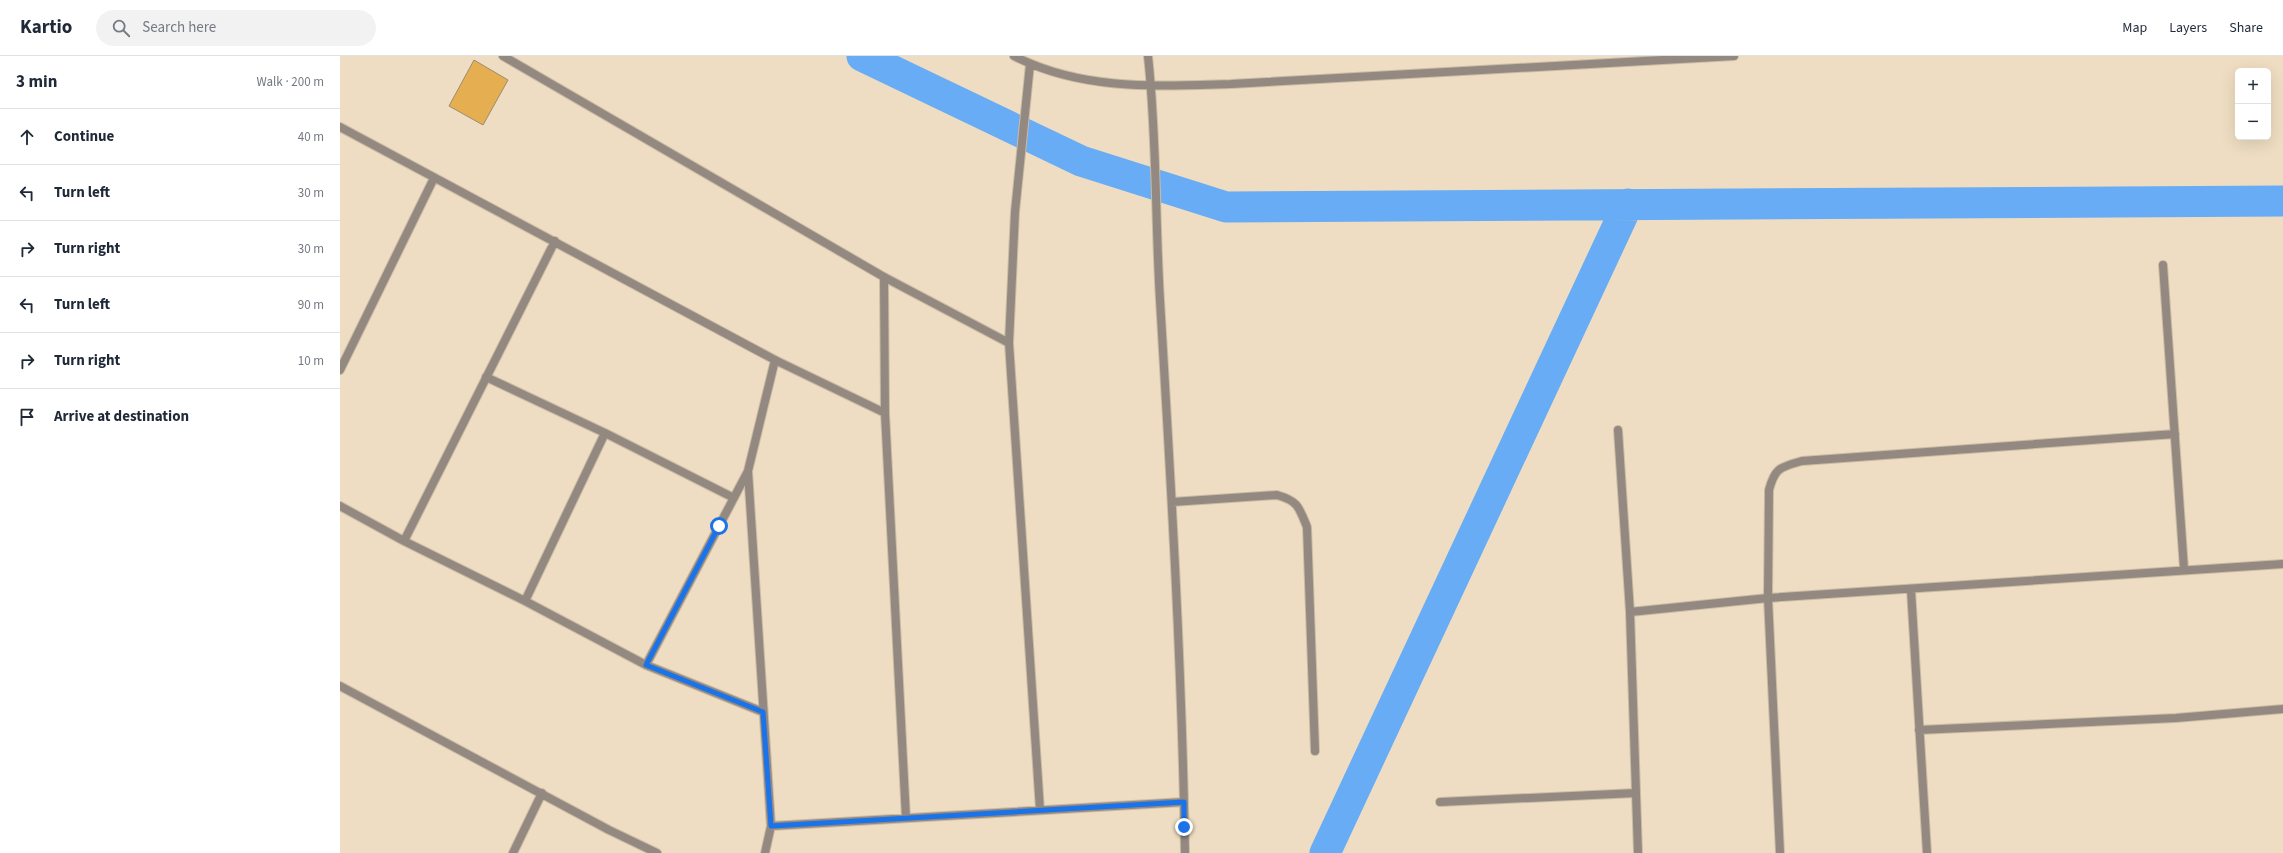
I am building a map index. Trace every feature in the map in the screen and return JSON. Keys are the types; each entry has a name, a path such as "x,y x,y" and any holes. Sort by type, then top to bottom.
{"street":[{"path":"503,56 884,277 1010,343"},
{"path":"1014,56 1030,64 1100,83 1151,86 1238,84 1734,56"},
{"path":"1148,56 1151,86 1158,260 1172,502 1185,853"},
{"path":"1030,64 1015,212 1010,343 1040,810"},
{"path":"340,127 775,360 885,413"},
{"path":"340,370 434,178"},
{"path":"404,541 555,241"},
{"path":"2163,265 2184,569"},
{"path":"884,277 885,413 906,818"},
{"path":"646,665 748,471 775,360"},
{"path":"486,377 605,433 734,498"},
{"path":"1618,430 1630,612 1638,853"},
{"path":"525,601 605,433"},
{"path":"1780,853 1768,598 1769,490 1773,476 1781,467 1802,461 2175,434"},
{"path":"748,471 771,826 764,853"},
{"path":"1172,502 1277,496 1292,500 1300,510 1307,527 1315,751"},
{"path":"340,506 404,541 525,601 646,665 763,712"},
{"path":"1630,612 1768,598 1911,590 2184,569 2283,564"},
{"path":"1911,590 1927,853"},
{"path":"340,686 609,830 658,853"},
{"path":"1919,730 2176,718 2283,709"},
{"path":"513,853 542,793"},
{"path":"1440,802 1636,793"},
{"path":"771,826 1184,802"}],"building":[{"path":"474,60 508,80 483,125 449,106"}],"waterway":[{"path":"862,56 1081,161 1226,207 2283,201"},
{"path":"1325,853 1628,204"}],"route":[{"path":"719,526 646,665 763,712 771,826 1184,802 1184,827"}]}
